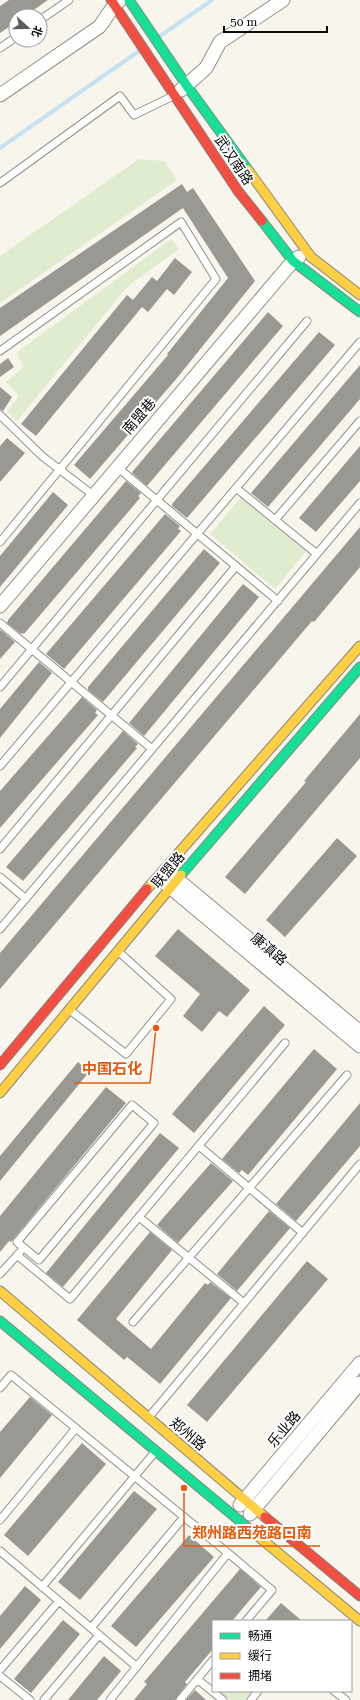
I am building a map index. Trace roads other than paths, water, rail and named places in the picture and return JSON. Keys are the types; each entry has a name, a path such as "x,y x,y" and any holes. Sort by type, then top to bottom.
{"main road":[{"name":"武汉南路","path":"129,0 185,83 311,257 360,295"},
{"name":"武汉南路","path":"115,2 125,21 238,191 293,261 360,312"},
{"name":"联盟路","path":"0,1065 161,873 360,646"},
{"name":"联盟路","path":"0,1093 119,952 174,884 360,667"},
{"name":"郑州路","path":"0,1291 244,1500 360,1596"},
{"path":"1,1324 360,1621"}],"street":[{"path":"174,93 206,68 220,42 283,0"},
{"path":"0,95 99,27 115,2"},
{"name":"南盟巷","path":"0,606 293,261 307,251"},
{"name":"康滇路","path":"161,873 360,1046"},
{"name":"康滇路","path":"174,884 360,1032"},
{"name":"乐业路","path":"231,1515 360,1363"},
{"name":"乐业路","path":"242,1523 360,1383"}],"lane":[{"path":"48,14 69,0"},
{"path":"0,183 120,96 134,115 174,93"},
{"path":"0,351 181,222 216,279 61,470 0,542"},
{"path":"0,687 307,321"},
{"path":"0,766 360,342"},
{"path":"1,419 42,456 93,495"},
{"path":"275,520 360,421"},
{"path":"117,467 278,601"},
{"path":"236,488 317,554"},
{"path":"0,929 360,503"},
{"path":"0,849 236,566"},
{"path":"0,623 152,749"},
{"path":"0,877 26,899"},
{"path":"70,1010 126,1054 171,999 119,952"},
{"path":"17,1255 70,1299 285,1043"},
{"path":"133,1322 347,1075"},
{"path":"132,1105 154,1123 39,1260 24,1247 17,1242 132,1105"},
{"path":"199,1146 303,1233"},
{"path":"148,1418 360,1164"},
{"path":"140,1216 244,1303"},
{"path":"0,1274 24,1247"},
{"path":"0,1388 11,1375 272,1590 247,1620"},
{"path":"0,1520 76,1428"},
{"path":"42,1587 134,1475 155,1452"},
{"path":"91,1628 184,1516"},
{"path":"0,1551 137,1667"},
{"path":"110,1700 228,1553"},
{"path":"0,1670 59,1601"},
{"path":"44,1700 99,1635"},
{"path":"180,1700 212,1661"},
{"path":"0,1676 30,1700"},
{"path":"197,1679 212,1691"},
{"path":"213,1692 223,1700"},
{"path":"251,1700 257,1692"},
{"path":"336,1695 346,1700"}],"waterway":[{"path":"160,36 212,0"},
{"path":"0,148 139,51"}],"place":[{"name":"中国石化","path":"156,1028"},
{"name":"郑州路西苑路口南","path":"184,1488"}]}
